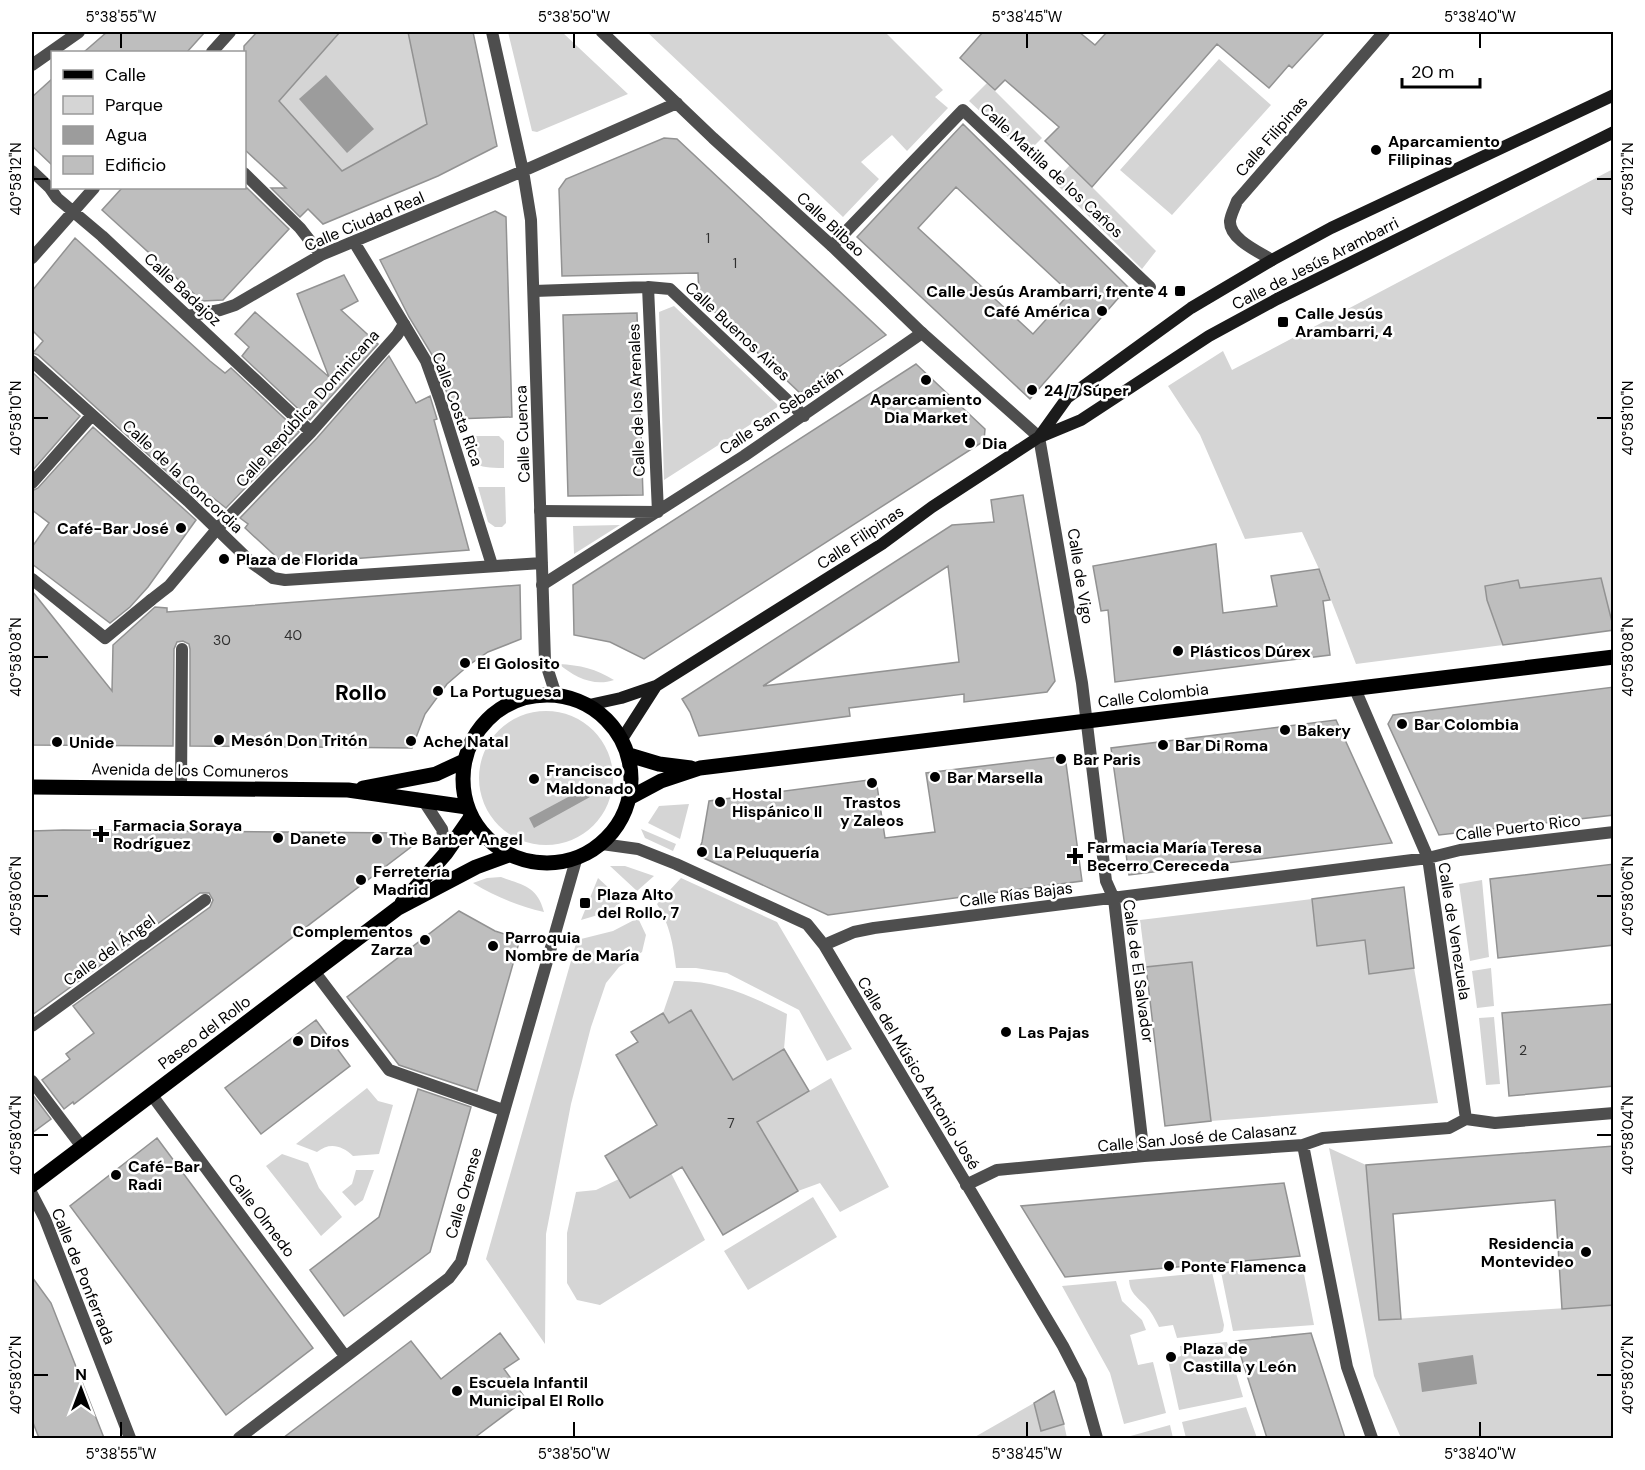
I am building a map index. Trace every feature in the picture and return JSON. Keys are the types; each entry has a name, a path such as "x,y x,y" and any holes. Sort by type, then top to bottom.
{"main road":[{"name":"Calle de Jesús Arambarri","path":"1066,398 1191,308 1272,260 1331,228 1614,95"},
{"name":"Calle de Jesús Arambarri","path":"1039,437 1081,420 1209,336 1277,299 1614,132"},
{"name":"Calle Filipinas","path":"589,705 657,687 882,544 932,507 1039,437 1066,398"},
{"name":"Calle Colombia","path":"629,755 659,764 697,768 1614,657"},
{"name":"Calle Filipinas","path":"622,739 657,687"},
{"path":"556,695 589,705 608,719 622,739 629,755 632,776 631,797 620,823 602,844 576,860 553,864 530,862 509,855 487,839 469,812 462,784 464,761 473,738 488,719 508,704 531,696 556,695"},
{"name":"Avenida de los Comuneros","path":"348,790 436,774 464,761"},
{"name":"Calle Colombia","path":"631,797 661,781 697,768"},
{"name":"Avenida de los Comuneros","path":"32,787 348,790 423,800 469,812"},
{"name":"Paseo del Rollo","path":"398,908 446,853 469,812"},
{"name":"Paseo del Rollo","path":"32,1185 398,908 476,867 509,855"}],"street":[{"path":"52,51 79,32"},
{"path":"213,51 230,32"},
{"path":"492,32 523,171"},
{"name":"Calle Bilbao","path":"602,32 922,333 1039,437"},
{"name":"Calle Filipinas","path":"1272,260 1239,239 1233,231 1230,222 1237,201 1384,32"},
{"path":"32,65 51,52"},
{"name":"Calle Ciudad Real","path":"188,316 235,305 321,255 523,171 677,103"},
{"name":"Calle Matilla de los Caños","path":"832,246 963,110 1150,287"},
{"name":"Calle Badajoz","path":"32,171 57,198 102,236 311,432"},
{"name":"Calle Cuenca","path":"523,171 532,231 545,661 556,695"},
{"path":"246,174 300,228 321,255"},
{"path":"32,258 93,189"},
{"name":"Calle Costa Rica","path":"354,242 426,361 492,565"},
{"name":"Calle de los Arenales","path":"648,288 658,512"},
{"name":"Calle Buenos Aires","path":"534,291 670,289 804,416"},
{"name":"Calle República Dominicana","path":"32,579 105,638 169,586 217,529 311,432 397,335 404,324"},
{"name":"Calle San Sebastián","path":"542,585 804,416 922,333"},
{"name":"Calle de la Concordia","path":"32,361 252,563 273,578 285,580 542,562"},
{"path":"32,483 92,415"},
{"name":"Calle de Vigo","path":"1039,437 1086,721"},
{"path":"540,511 658,512"},
{"path":"181,788 182,649"},
{"name":"Calle de Venezuela","path":"1355,689 1428,858 1466,1119"},
{"name":"Calle de El Salvador","path":"1086,721 1106,881 1114,899 1144,1156"},
{"path":"423,800 442,829 446,853"},
{"name":"Calle Puerto Rico","path":"1428,858 1460,850 1614,831"},
{"name":"Calle del Músico Antonio José","path":"602,844 638,849 807,924 824,945 1063,1346 1081,1381 1097,1438"},
{"name":"Calle Rías Bajas","path":"824,945 854,932 874,928 1428,858"},
{"name":"Calle Orense","path":"239,1438 449,1278 461,1262 576,860"},
{"name":"Calle del Ángel","path":"32,1026 205,900"},
{"path":"314,971 389,1070 504,1110"},
{"path":"32,1081 82,1147"},
{"name":"Calle Olmedo","path":"152,1094 345,1356"},
{"path":"1466,1119 1495,1123 1614,1113"},
{"name":"Calle San José de Calasanz","path":"966,1185 997,1170 1144,1156 1303,1145 1323,1138 1449,1128 1466,1119"},
{"path":"1303,1145 1347,1367 1372,1438"},
{"name":"Calle de Ponferrada","path":"32,1194 45,1219 130,1438"}],"green space":[{"path":"340,32 408,32 427,124 342,171 279,101"},
{"path":"508,32 562,32 628,94 537,132 532,131"},
{"path":"647,32 885,32 943,90 935,97 948,108 907,151 892,135 861,162 879,179 843,217"},
{"path":"1219,59 1271,105 1172,215 1120,170"},
{"path":"987,83 1042,138 1026,154 969,101"},
{"path":"1070,165 1156,251 1142,269 1054,182"},
{"path":"1613,169 1613,626 1601,578 1546,585 1562,637 1533,642 1518,580 1485,586 1487,600 1503,645 1356,664 1302,532 1245,539 1200,435 1168,386 1223,351 1232,370"},
{"path":"674,306 779,406 664,480 659,312"},
{"path":"462,436 499,436 504,441 504,468 480,466 475,463 468,453"},
{"path":"478,487 505,487 506,523 502,527 495,527 488,522"},
{"path":"620,525 574,554 573,526"},
{"path":"559,664 588,668 614,680 599,682 585,679"},
{"path":"546,711 572,716 594,730 608,752 613,778 608,804 594,826 572,840 546,845 520,840 498,826 484,804 479,778 484,752 498,730 520,716"},
{"path":"689,804 680,839 648,823 659,806"},
{"path":"641,829 676,844 673,851 645,838"},
{"path":"610,866 625,866 654,876 637,891"},
{"path":"501,877 523,885 533,892 538,897 544,912 507,900 473,883 487,878"},
{"path":"598,878 623,901 608,912 581,920"},
{"path":"681,878 777,922 852,1049 827,1061 799,1010 727,973 696,968 676,968 670,935 657,904"},
{"path":"1482,880 1489,957 1470,961 1459,884"},
{"path":"1312,899 1318,946 1365,940 1369,974 1414,968 1438,1103 1211,1121 1192,962 1146,967 1140,920"},
{"path":"638,918 646,935 642,952 619,967 606,983 591,1027 571,1104 546,1234 545,1344 486,1259 577,940 613,931"},
{"path":"1491,968 1494,1006 1477,1008 1472,971"},
{"path":"674,981 719,986 787,1014 784,1049 733,1080 691,1010 669,1023 663,1013"},
{"path":"1494,1017 1500,1084 1486,1085 1479,1018"},
{"path":"831,1078 889,1187 840,1212 820,1183 798,1191 757,1122"},
{"path":"367,1088 378,1101 393,1105 379,1154 353,1156 335,1146 326,1147 317,1152 296,1144"},
{"path":"1329,1148 1366,1165 1379,1320 1613,1305 1613,1438 1401,1438 1374,1376"},
{"path":"282,1154 308,1163 319,1188 342,1217 321,1236 266,1166"},
{"path":"356,1170 374,1170 363,1200 355,1206 342,1192 352,1184"},
{"path":"671,1173 705,1240 600,1305 577,1300 567,1283 567,1233 576,1192 596,1190 619,1179 630,1198"},
{"path":"813,1197 837,1237 748,1290 724,1251"},
{"path":"1302,1264 1314,1325 1233,1331 1221,1272"},
{"path":"1212,1272 1224,1325 1223,1331 1177,1338 1173,1325 1159,1327 1149,1310 1132,1291 1129,1280"},
{"path":"1116,1281 1122,1301 1142,1320 1146,1330 1130,1335 1138,1365 1153,1362 1166,1413 1124,1424 1110,1373 1062,1286"},
{"path":"1227,1342 1243,1397 1179,1410 1168,1360 1181,1356 1180,1346"},
{"path":"1034,1403 1041,1430 1064,1424 1067,1438 973,1438"},
{"path":"1246,1407 1257,1438 1186,1438 1182,1422"},
{"path":"1170,1425 1173,1438 1127,1438 1127,1437"}],"water":[{"path":"326,75 374,129 347,153 299,99"},
{"path":"585,788 590,797 534,828 529,818"},
{"path":"1473,1355 1477,1384 1422,1392 1418,1363"}],"building":[{"path":"107,32 205,32 188,51 85,51"},
{"path":"257,32 340,32 279,101 342,171 427,124 408,32 473,32 497,146 438,176 323,224 308,209 300,217 271,188 286,188 246,151 246,51 244,51 244,46"},
{"path":"983,32 1079,32 1095,45 1107,32 1325,32 1292,68 1289,65 1269,88 1217,44 1092,187 1045,141 1059,127 1005,80 995,90 960,58"},
{"path":"51,80 51,164 32,146 32,97"},
{"path":"963,124 1128,287 1030,399 857,237","holes":["956,187 1070,293 1033,334 918,228"]},
{"path":"664,138 677,139 886,335 800,393 699,297 698,273 562,276 559,189 566,179"},
{"path":"247,188 289,229 223,300 202,301 102,210 121,189"},
{"path":"495,211 506,217 512,417 455,419 434,358 409,317 380,260"},
{"path":"75,238 210,361 225,373 231,368 299,432 226,508 212,497 206,507 38,355 33,353 43,341 32,330 32,291"},
{"path":"344,275 358,301 341,310 378,344 310,420 242,356 249,347 235,334 255,312 329,377 297,294"},
{"path":"637,313 643,495 568,496 563,315"},
{"path":"389,356 416,403 430,396 437,419 434,420 469,550 284,564 245,528 248,524 240,518 317,438"},
{"path":"916,364 985,429 984,441 644,659 610,642 574,635 573,585"},
{"path":"32,372 80,416 32,471"},
{"path":"93,427 196,520 148,587 130,607 110,623 32,564 32,547 49,523 32,510 32,491 38,488"},
{"path":"1023,495 1055,681 1047,692 964,702 964,694 849,708 850,716 699,736 690,712 682,699 952,525 994,522 991,500","holes":["948,566 959,662 763,686"]},
{"path":"1216,544 1223,613 1277,606 1271,576 1319,569 1330,600 1323,601 1330,655 1115,682 1108,610 1101,611 1093,566"},
{"path":"1601,578 1614,630 1503,645 1487,600 1485,586 1518,580 1520,588"},
{"path":"520,585 521,639 488,652 447,684 425,714 412,748 190,746 190,649 189,644 183,641 177,642 174,649 173,746 32,745 32,591 112,691 113,645 155,607 167,608 167,612"},
{"path":"1614,687 1614,815 1439,835 1388,724 1393,715"},
{"path":"1336,720 1392,843 1129,875 1111,748"},
{"path":"1065,756 1082,881 828,915 697,855 702,842 709,801 876,779 885,838 935,832 926,773"},
{"path":"32,831 405,833 411,847 74,1104 73,1102 64,1109 42,1080 70,1059 66,1054 94,1033 73,1006 210,907 213,900 209,893 200,893 32,1015"},
{"path":"1614,864 1614,945 1498,958 1490,879"},
{"path":"1404,887 1414,968 1369,974 1365,940 1317,946 1312,899"},
{"path":"459,911 495,931 520,939 477,1091 399,1065 347,997"},
{"path":"1192,962 1211,1121 1165,1126 1146,967"},
{"path":"1614,1004 1614,1086 1509,1096 1502,1013"},
{"path":"691,1010 733,1080 784,1049 809,1091 757,1122 798,1191 723,1235 682,1167 630,1198 605,1156 657,1125 616,1055 638,1042 631,1032 663,1013 669,1023"},
{"path":"316,1020 350,1066 261,1134 225,1088"},
{"path":"418,1089 471,1107 430,1252 344,1316 310,1270 379,1217"},
{"path":"32,1094 51,1119 32,1133"},
{"path":"157,1138 313,1348 226,1415 70,1206"},
{"name":"Residencia Montevideo","path":"1614,1146 1614,1305 1562,1309 1555,1200 1393,1214 1401,1319 1379,1320 1366,1165"},
{"path":"1284,1183 1300,1256 1065,1277 1021,1206"},
{"path":"32,1277 51,1303 104,1438 39,1438 32,1420"},
{"path":"500,1333 519,1359 504,1369 526,1399 474,1438 283,1438 411,1341 441,1379"},
{"path":"1311,1333 1345,1438 1267,1438 1236,1341"},
{"path":"1054,1391 1064,1424 1041,1431 1034,1403"}],"place":[{"name":"Aparcamiento Filipinas","path":"1376,150"},
{"name":"Calle Jesús Arambarri, frente 4","path":"1180,291"},
{"name":"Café América","path":"1102,311"},
{"name":"Calle Jesús Arambarri, 4","path":"1283,322"},
{"name":"Aparcamiento Dia Market","path":"926,380"},
{"name":"24/7 Súper","path":"1032,390"},
{"name":"Dia","path":"970,443"},
{"name":"Café-Bar José","path":"181,528"},
{"name":"Plaza de Florida","path":"224,559"},
{"name":"Plásticos Dúrex","path":"1178,651"},
{"name":"El Golosito","path":"465,663"},
{"name":"La Portuguesa","path":"438,691"},
{"name":"Bar Colombia","path":"1402,724"},
{"name":"Bakery","path":"1285,730"},
{"name":"Mesón Don Tritón","path":"219,740"},
{"name":"Ache Natal","path":"411,741"},
{"name":"Unide","path":"57,742"},
{"name":"Bar Di Roma","path":"1163,745"},
{"name":"Bar Paris","path":"1061,759"},
{"name":"Bar Marsella","path":"935,777"},
{"name":"Francisco Maldonado","path":"534,779"},
{"name":"Trastos y Zaleos","path":"872,783"},
{"name":"Hostal Hispánico II","path":"720,802"},
{"name":"Farmacia Soraya Rodríguez","path":"101,834"},
{"name":"Danete","path":"278,838"},
{"name":"The Barber Angel","path":"377,839"},
{"name":"La Peluquería","path":"702,852"},
{"name":"Farmacia María Teresa Becerro Cereceda","path":"1075,856"},
{"name":"Ferretería Madrid","path":"361,880"},
{"name":"Plaza Alto del Rollo, 7","path":"585,903"},
{"name":"Complementos Zarza","path":"425,940"},
{"name":"Parroquia Nombre de María","path":"493,946"},
{"name":"Las Pajas","path":"1006,1032"},
{"name":"Difos","path":"298,1041"},
{"name":"Café-Bar Radi","path":"116,1175"},
{"name":"Residencia Montevideo","path":"1586,1252"},
{"name":"Ponte Flamenca","path":"1169,1266"},
{"name":"Plaza de Castilla y León","path":"1171,1357"},
{"name":"Escuela Infantil Municipal El Rollo","path":"457,1391"}],"district":[{"name":"Rollo","path":"361,692"}]}
